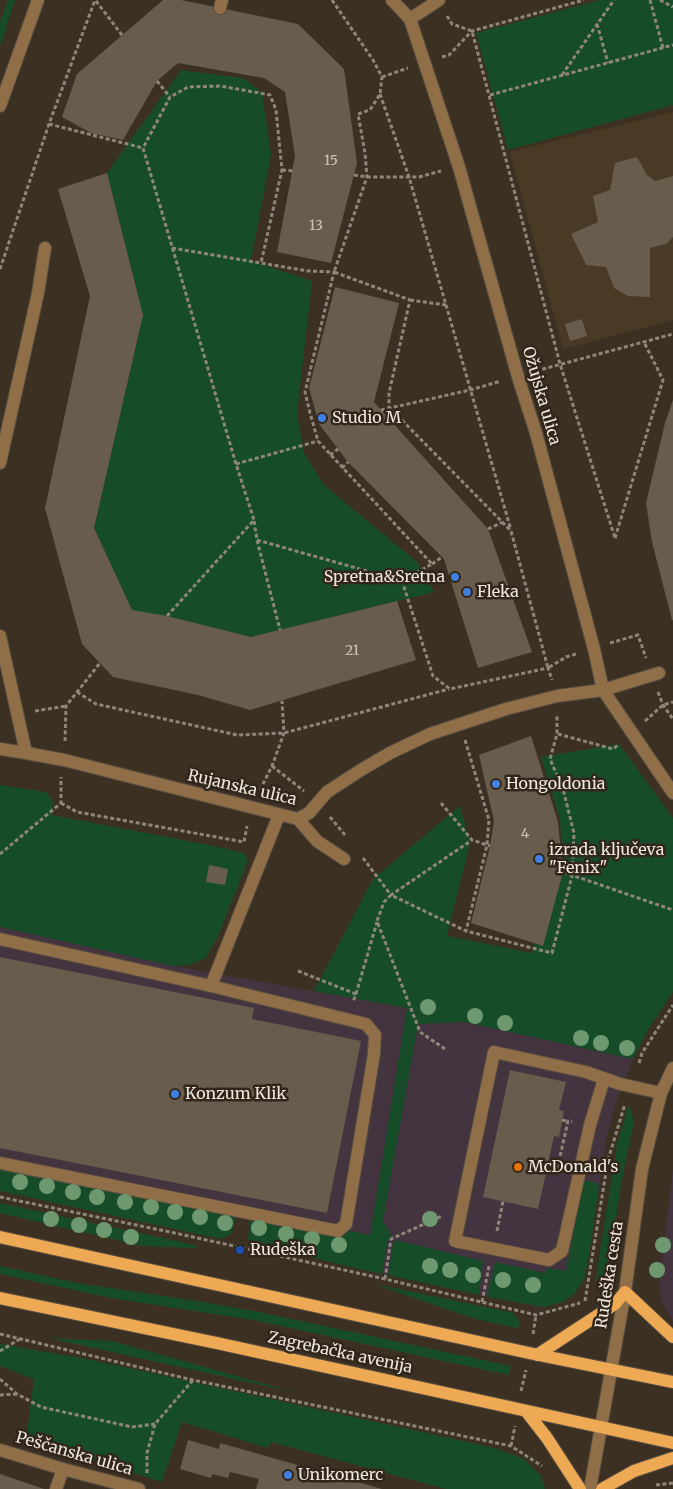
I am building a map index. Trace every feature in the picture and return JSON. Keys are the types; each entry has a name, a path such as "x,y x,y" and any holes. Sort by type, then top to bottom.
{"main road":[{"path":"0,1237 533,1354 673,1382"},
{"path":"533,1354 616,1304 625,1292 673,1337"},
{"name":"Zagrebačka avenija","path":"0,1298 217,1343 673,1443"},
{"path":"522,1410 547,1438 580,1489"},
{"path":"602,1489 634,1471 673,1458"}],"street":[{"path":"0,106 38,0"},
{"name":"Ožujska ulica","path":"392,0 410,19 459,167 546,471 594,649 603,690 673,794"},
{"path":"410,19 438,0"},
{"path":"0,463 38,293 45,248"},
{"path":"0,636 26,754"},
{"name":"Rujanska ulica","path":"0,749 64,760 298,819 309,813 327,792 390,753 430,734 506,708 556,696 603,690 659,673"},
{"path":"211,986 279,815"},
{"path":"298,819 317,842 344,859"},
{"path":"0,939 211,986 347,1019 366,1024 375,1035 374,1054 346,1224 338,1231 0,1163"},
{"path":"604,1079 590,1125 562,1250 550,1260 455,1241 494,1052 586,1072 604,1079 661,1093"},
{"name":"Rudeška cesta","path":"590,1489 625,1292 642,1169 661,1093 673,1068"},
{"name":"Peščanska ulica","path":"0,1450 63,1470 143,1484"},
{"path":"56,1489 63,1470"}],"path":[{"path":"95,0 122,36"},
{"path":"0,269 49,124 95,0"},
{"path":"332,0 373,60 382,77 380,94 370,110 358,114 367,177 334,272 305,392 318,441 432,564"},
{"path":"438,0 452,24 472,30"},
{"path":"449,54 472,30 584,0"},
{"path":"562,75 614,0"},
{"path":"650,0 663,48"},
{"path":"660,0 673,7"},
{"path":"596,24 608,63"},
{"path":"472,30 560,364 615,538 663,380 644,342"},
{"path":"490,95 673,46"},
{"path":"157,81 170,97"},
{"path":"261,263 282,170 276,110 270,95 220,86 188,87 170,97 143,148 254,520 257,540 280,630"},
{"path":"357,851 391,895 466,931 552,953 572,876 574,833 563,789 550,759 557,734 556,696 511,531 409,177 380,94"},
{"path":"49,124 143,148"},
{"path":"354,175 367,177 420,177 459,167"},
{"path":"282,170 292,170"},
{"path":"172,248 308,271 334,272 410,300 446,305"},
{"path":"410,300 389,393 390,407 511,531"},
{"path":"380,410 470,390 673,334"},
{"path":"391,422 398,415"},
{"path":"236,464 318,441"},
{"path":"330,455 338,449"},
{"path":"342,468 348,462"},
{"path":"167,616 254,520"},
{"path":"488,529 503,522"},
{"path":"257,540 402,581 442,557"},
{"path":"402,581 433,676 450,689"},
{"path":"0,854 61,803 60,783 64,760 66,706 100,663"},
{"path":"76,692 96,704 237,735 284,733 450,689 548,668"},
{"path":"282,701 284,733"},
{"path":"673,702 663,705 673,719"},
{"path":"460,724 490,820 488,846 466,931"},
{"path":"272,766 318,802 346,837"},
{"path":"441,804 472,840 488,846"},
{"path":"347,1019 384,902 391,895 472,840"},
{"path":"563,872 673,910"},
{"path":"377,921 420,1032 445,1049"},
{"path":"298,972 356,994"},
{"path":"638,1063 642,1053 673,1005"},
{"path":"585,1301 608,1160 625,1103"},
{"path":"562,1120 568,1122"},
{"path":"0,1197 385,1279 536,1315 595,1299"},
{"path":"495,1239 503,1202"},
{"path":"385,1279 391,1239 443,1216"},
{"path":"482,1302 489,1265"},
{"path":"511,1446 522,1410 533,1354 536,1315"},
{"path":"0,1334 193,1380 511,1446 546,1468"},
{"path":"0,1352 21,1339"},
{"path":"0,1379 17,1394 41,1407 132,1427 155,1424"},
{"path":"143,1484 147,1453 155,1424 193,1380"},
{"path":"0,1395 17,1394"},
{"path":"652,1487 673,1483"}],"shaded area":[{"path":"673,112 673,320 563,349 510,152"},
{"name":"Konzum Klik","path":"0,927 173,966 407,1008 370,1236 0,1166"},
{"path":"406,1022 418,1024 464,1022 633,1059 616,1102 606,1141 584,1279 575,1293 563,1302 544,1307 533,1306 365,1270"},
{"path":"673,1169 673,1322 663,1304 659,1287"}],"green space":[{"path":"8,0 15,0 0,47 0,22"},
{"path":"600,0 673,0 673,105 508,150 476,33"},
{"path":"181,70 242,78 262,92 271,155 251,261 312,281 297,414 304,453 324,485 417,562 434,592 251,637 132,610 94,528 143,315 107,173"},
{"path":"619,744 673,818 673,992 648,1030 633,1059 464,1022 418,1024 383,1221 392,1236 388,1240 382,1274 260,1246 251,1242 248,1239 251,1212 370,1235 407,1008 314,991 373,879 460,806 470,843 447,936 532,953 562,845 560,820 541,757"},
{"path":"0,785 46,792 53,801 52,815 244,853 248,861 219,934 206,958 190,965 173,966 0,927"},
{"path":"628,1106 634,1123 624,1168 605,1284 596,1279 617,1145"},
{"path":"0,1166 236,1212 234,1227 231,1234 221,1239 0,1191"},
{"path":"584,1180 596,1183 599,1186 588,1262 584,1279 575,1293 563,1302 544,1307 487,1297 495,1262 545,1273 547,1268 566,1271"},
{"path":"0,1203 197,1246 195,1248 142,1246 0,1213"},
{"path":"395,1240 483,1261 479,1295 388,1275"},
{"path":"0,1266 77,1283 254,1311 511,1366 509,1375 253,1320 111,1298 0,1274"},
{"path":"374,1284 514,1313 520,1323 519,1327 515,1328 472,1318"},
{"path":"49,1338 112,1341 297,1393"},
{"path":"0,1344 92,1360 495,1448 524,1459 541,1476 545,1489 446,1489 271,1442 268,1448 182,1422 162,1482 26,1439 34,1379 0,1366"}],"building":[{"path":"163,0 181,0 298,24 344,69 357,163 331,263 277,252 295,156 285,92 264,78 178,63 157,81 123,140 91,133 62,117 77,74"},
{"path":"637,157 647,175 655,181 673,176 673,237 666,244 650,248 650,297 628,296 614,288 606,267 586,265 571,234 598,222 593,196 610,190 615,163"},
{"path":"107,173 143,315 94,528 132,610 167,616 251,637 397,601 416,660 250,710 198,695 113,677 82,644 45,508 90,296 58,189"},
{"path":"335,287 399,303 374,402 488,529 532,652 478,668 444,559 348,462 319,424 309,388"},
{"path":"582,319 587,336 570,341 565,324"},
{"path":"673,400 672,620 652,542 646,503 665,423"},
{"path":"531,736 558,822 563,872 543,946 471,923 490,846 494,821 479,755"},
{"path":"209,865 228,869 225,885 206,882"},
{"name":"Konzum Klik","path":"0,957 254,1008 252,1019 361,1041 327,1213 0,1148"},
{"name":"McDonald's","path":"510,1070 566,1082 559,1110 564,1111 559,1137 554,1136 538,1209 483,1197"},
{"path":"188,1440 219,1449 220,1443 382,1489 256,1489 259,1479 230,1472 228,1478 212,1474 211,1478 180,1469"},
{"path":"0,1474 44,1489 0,1489"}],"place":[{"name":"Studio M","path":"322,418"},
{"name":"Spretna&Sretna","path":"455,577"},
{"name":"Fleka","path":"467,592"},
{"name":"Hongoldonia","path":"496,784"},
{"name":"izrada ključeva \"Fenix\"","path":"539,859"},
{"name":"Konzum Klik","path":"175,1094"},
{"name":"McDonald's","path":"518,1167"},
{"name":"Rudeška","path":"240,1250"},
{"name":"Unikomerc","path":"288,1475"}]}
